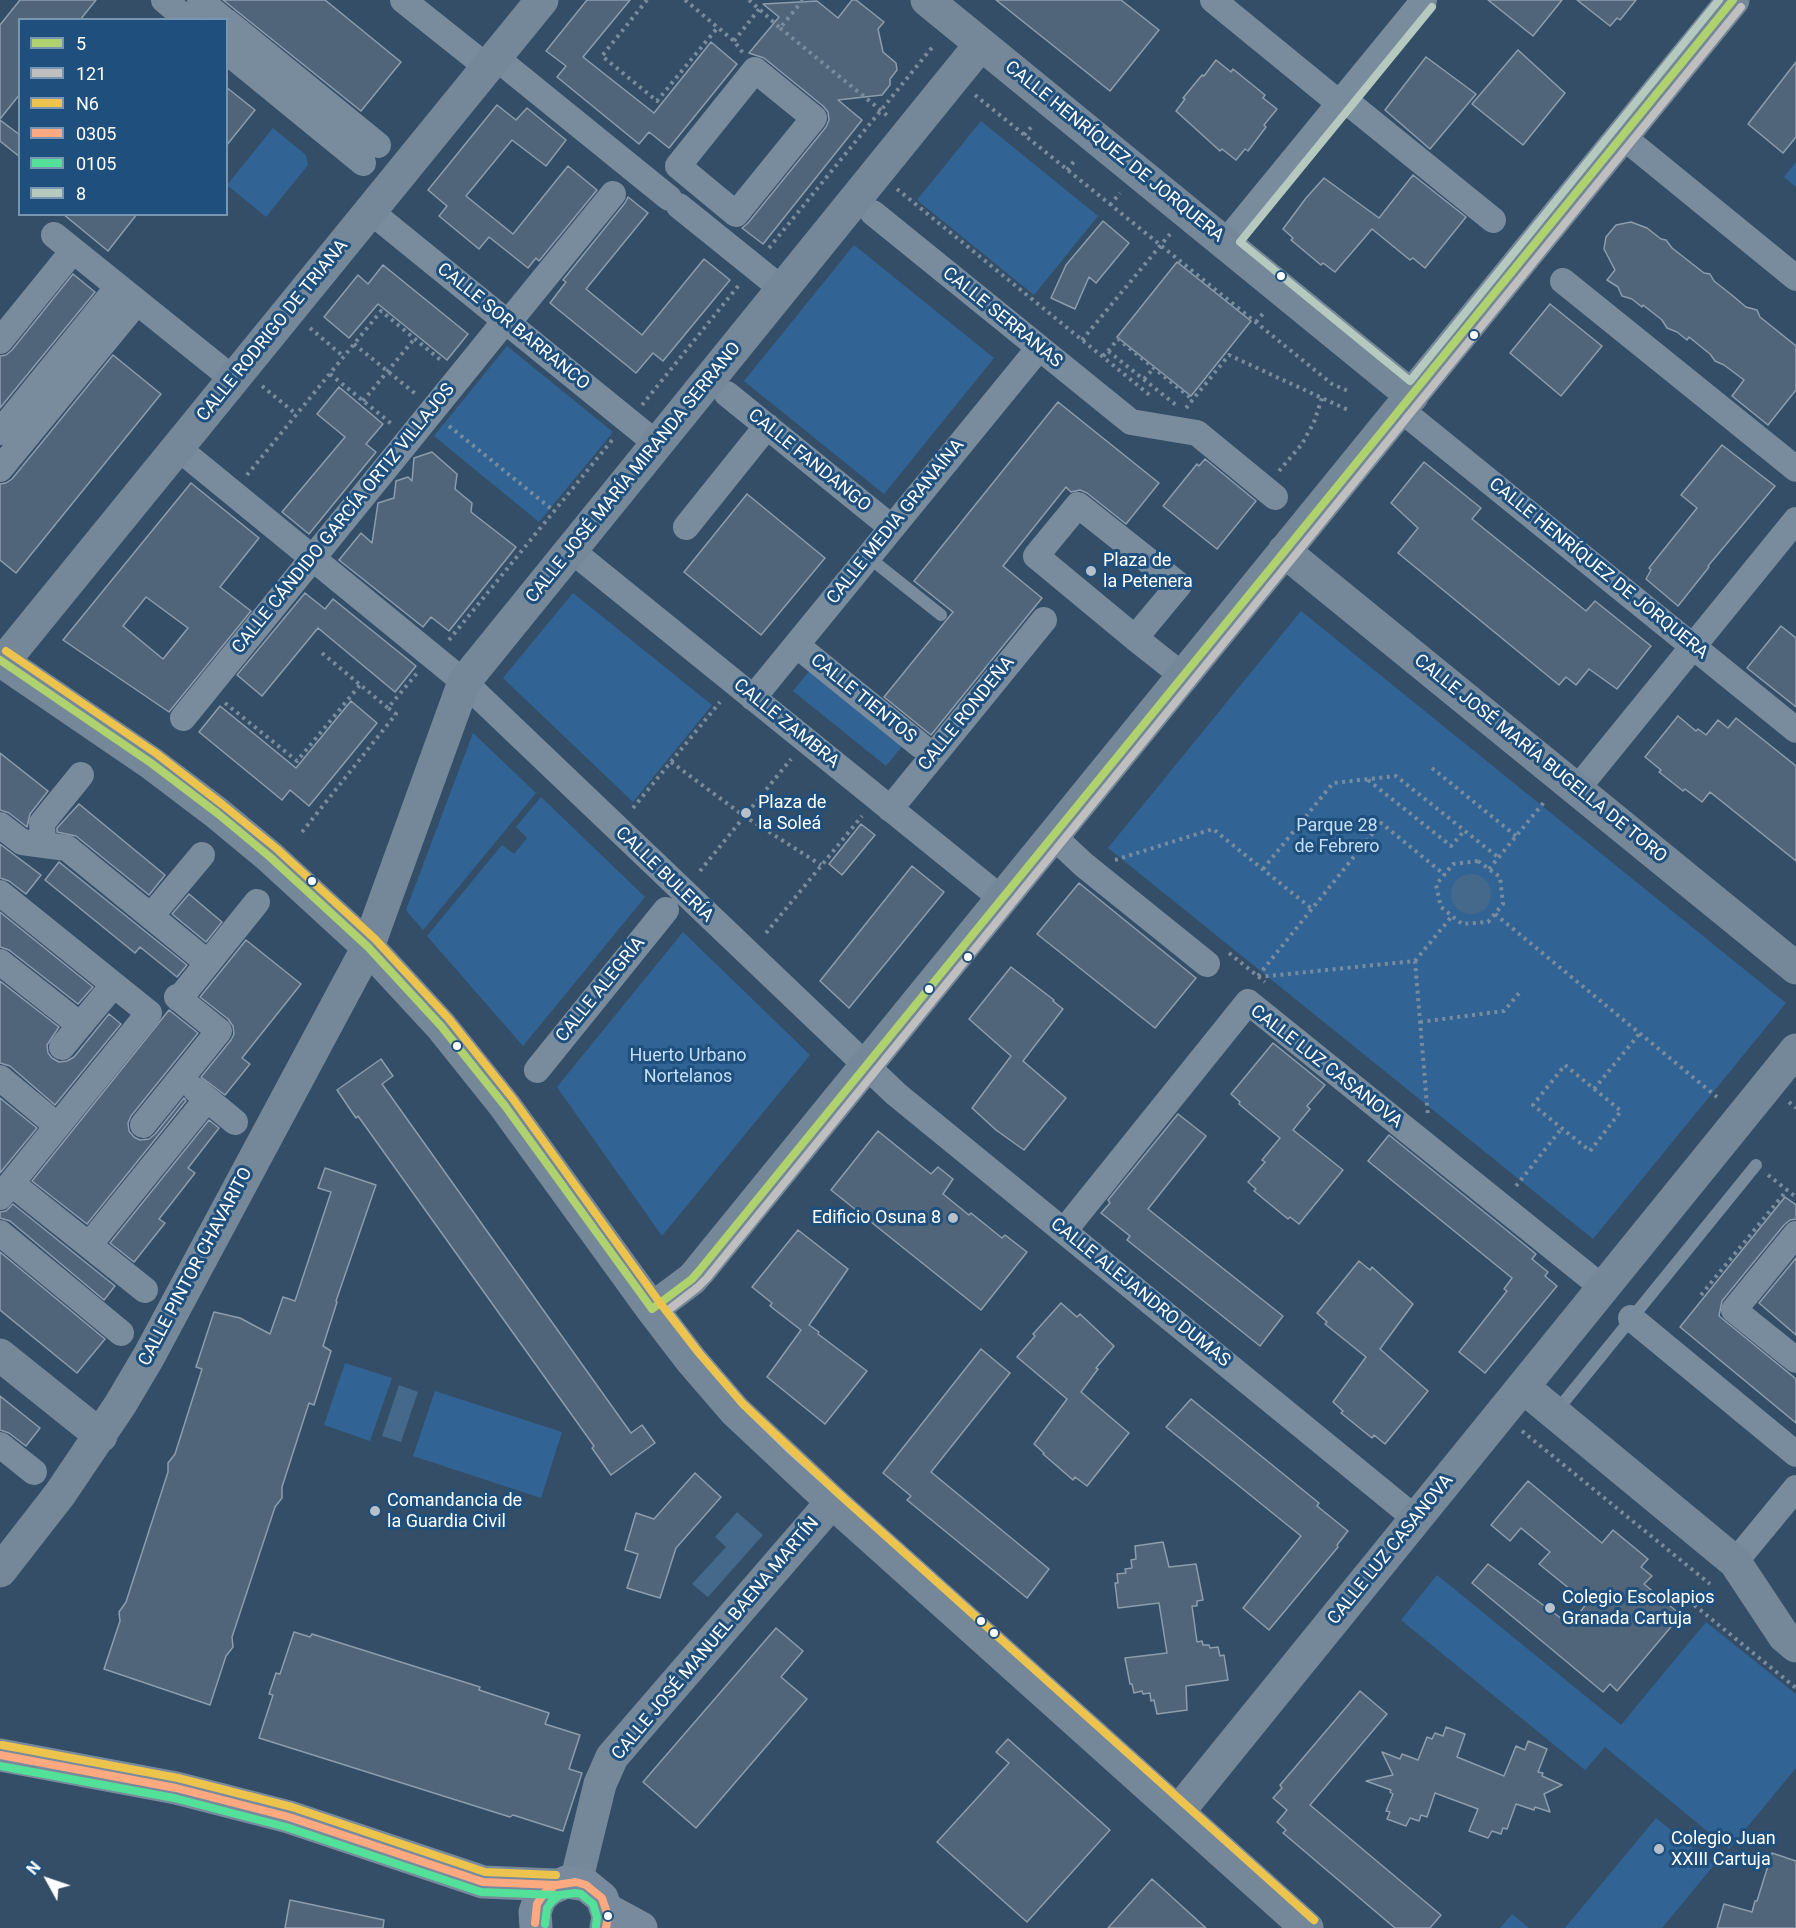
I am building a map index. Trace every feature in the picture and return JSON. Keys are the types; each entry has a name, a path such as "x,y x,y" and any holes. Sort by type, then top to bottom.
{"main road":[{"path":"0,1755 176,1788 244,1805 289,1817 483,1882 586,1885 602,1898 606,1918 641,1928"},
{"path":"483,1882 535,1926"},
{"path":"535,1926 537,1904 544,1893 566,1883"}],"street":[{"path":"164,0 186,18"},
{"path":"200,0 222,18"},
{"path":"403,0 491,62 674,202 782,289"},
{"name":"CALLE RODRIGO DE TRIANA","path":"2,661 178,448 244,379 370,211 542,0"},
{"name":"CALLE HENRÍQUEZ DE JORQUERA","path":"927,0 1225,243 1406,402 1694,647 1796,730"},
{"path":"1213,0 1493,220"},
{"path":"1225,243 1345,104 1424,0"},
{"path":"652,1309 692,1279 1622,136 1722,4"},
{"path":"228,23 370,154 228,52"},
{"name":"CALLE JOSÉ MARÍA MIRANDA SERRANO","path":"368,947 464,682 981,44"},
{"path":"755,70 814,118 736,214 678,166 755,70"},
{"path":"1622,136 1796,278"},
{"name":"CALLE CÁNDIDO GARCÍA ORTIZ VILLAJOS","path":"183,718 613,194"},
{"name":"CALLE SOR BARRANCO","path":"370,211 511,317 657,444"},
{"name":"CALLE SERRANAS","path":"873,213 1131,422 1197,433 1275,497"},
{"path":"54,235 244,379"},
{"path":"0,341 64,262"},
{"path":"1563,281 1796,469"},
{"path":"0,432 119,306 0,470"},
{"name":"CALLE MEDIA GRANAÍNA","path":"753,698 1039,348"},
{"name":"CALLE FANDANGO","path":"727,394 891,527"},
{"path":"686,527 767,426"},
{"name":"CALLE BULERÍA","path":"178,448 464,682 865,1066"},
{"path":"1135,638 1179,585 1078,505 1036,556 1135,638 1183,676"},
{"path":"1577,789 1796,520"},
{"name":"CALLE ZAMBRA","path":"571,550 1002,898"},
{"name":"CALLE JOSÉ MARÍA BUGELLA DE TORO","path":"1284,551 1796,968"},
{"name":"CALLE RONDEÑA","path":"890,809 1044,620"},
{"name":"CALLE TIENTOS","path":"805,652 921,746"},
{"path":"2,661 151,763 217,813 270,857 368,947 441,1026 505,1106 652,1309 691,1360 735,1411 832,1502 1307,1928"},
{"path":"43,845 42,823 81,775"},
{"path":"0,825 21,842 68,848 208,963"},
{"path":"1053,836 1084,865 1207,964"},
{"path":"151,916 202,855"},
{"path":"0,893 149,1012 11,1194 88,1245 144,1290"},
{"path":"143,1125 219,1031 178,998 257,902"},
{"name":"CALLE ALEGRÍA","path":"537,1070 666,910"},
{"name":"CALLE PINTOR CHAVARITO","path":"0,1570 60,1494 101,1436 155,1345 368,947"},
{"path":"0,962 81,1025"},
{"path":"62,1047 106,994"},
{"name":"CALLE LUZ CASANOVA","path":"1064,1231 1248,1002 1603,1288"},
{"name":"CALLE LUZ CASANOVA","path":"1178,1812 1796,1050"},
{"name":"CALLE ALEJANDRO DUMAS","path":"865,1066 896,1094 1416,1519"},
{"path":"181,1078 235,1122"},
{"path":"1,1082 48,1118"},
{"path":"88,1245 207,1099"},
{"path":"0,1233 121,1333"},
{"path":"1796,1234 1734,1310 1796,1360"},
{"path":"1631,1318 1796,1454"},
{"path":"0,1354 101,1436"},
{"path":"1523,1387 1735,1562 1784,1636 1796,1646"},
{"path":"0,1445 34,1472"},
{"path":"1735,1562 1796,1488"},
{"name":"CALLE JOSÉ MANUEL BAENA MARTÍN","path":"566,1883 600,1784 612,1757 832,1502"}],"lane":[{"path":"867,556 941,615"},
{"path":"1563,1403 1756,1165"}],"path":[{"path":"647,0 602,56 657,101 718,27"},
{"path":"684,0 734,40 755,70"},
{"path":"749,0 894,121"},
{"path":"780,28 803,0"},
{"path":"734,40 760,8"},
{"path":"765,253 934,45"},
{"path":"971,92 1332,384 1348,391"},
{"path":"1024,135 1034,124"},
{"path":"1067,170 1076,159"},
{"path":"894,187 1152,397"},
{"path":"1110,205 1120,193"},
{"path":"1082,340 1170,234"},
{"path":"638,409 742,282"},
{"path":"1256,322 1265,310"},
{"path":"242,480 381,311 449,367"},
{"path":"302,322 344,357"},
{"path":"363,401 415,338"},
{"path":"1108,351 1118,339 1192,399"},
{"path":"354,344 423,399"},
{"path":"1184,411 1229,355 1348,410"},
{"path":"1144,380 1154,368"},
{"path":"330,374 398,429"},
{"path":"244,379 296,414"},
{"path":"442,420 554,512"},
{"path":"444,647 619,431"},
{"path":"302,832 396,714 322,653"},
{"path":"388,708 409,683"},
{"path":"227,696 223,701 297,761 360,685"},
{"path":"633,808 720,702"},
{"path":"700,871 791,759"},
{"path":"671,762 744,816 821,865"},
{"path":"1432,768 1516,836"},
{"path":"1263,869 1333,783 1396,776 1499,858"},
{"path":"1367,779 1451,846 1464,831"},
{"path":"1490,869 1545,801"},
{"path":"766,933 862,816"},
{"path":"1415,961 1258,977 1381,823 1444,874"},
{"path":"1114,860 1214,829 1312,909"},
{"path":"1478,861 1490,869 1500,877 1503,904 1488,922 1462,924 1441,908 1436,885 1453,864 1478,861"},
{"path":"1495,914 1717,1097"},
{"path":"1429,1116 1415,961 1452,916"},
{"path":"1420,1022 1504,1011 1520,992"},
{"path":"1594,1089 1640,1033"},
{"path":"1564,1065 1621,1111 1590,1150 1562,1128 1533,1105 1564,1065"},
{"path":"1516,1186 1562,1128"},
{"path":"1701,1295 1787,1190"},
{"path":"1519,1428 1710,1584"},
{"path":"1702,1594 1693,1604 1796,1688"}],"green space":[{"path":"981,121 1098,216 1034,295 917,200"},
{"path":"273,128 306,155 308,165 266,217 228,184"},
{"path":"1796,162 1796,187 1784,177"},
{"path":"854,245 994,358 884,494 744,381"},
{"path":"507,346 613,432 539,522 434,436"},
{"path":"573,593 712,705 633,802 503,678"},
{"name":"Parque 28 de Febrero","path":"1301,611 1786,1003 1593,1239 1108,848"},
{"path":"811,669 904,744 886,766 793,691"},
{"path":"473,733 536,793 423,930 406,910"},
{"path":"541,797 645,897 523,1046 427,936 502,845 514,854 527,838 516,827"},
{"name":"Huerto Urbano Nortelanos","path":"683,932 810,1055 662,1236 557,1087"},
{"path":"345,1363 392,1378 370,1441 324,1425"},
{"path":"435,1391 562,1432 541,1498 413,1456"},
{"path":"1437,1575 1621,1725 1706,1622 1796,1694 1796,1768 1729,1849 1605,1747 1585,1770 1401,1620"},
{"path":"1656,1818 1714,1865 1662,1928 1565,1928"},
{"path":"1512,1914 1529,1928 1500,1928"}],"shaded area":[{"path":"1471,874 1485,880 1491,894 1485,908 1471,914 1457,908 1451,894 1457,880"},
{"path":"399,1385 418,1392 401,1442 382,1436"},
{"path":"737,1512 763,1535 708,1597 692,1584 726,1547 715,1537"}],"building":[{"path":"20,0 96,0 82,18 18,18 18,96 0,119 0,25"},
{"path":"223,0 325,0 401,62 361,111"},
{"path":"587,0 630,0 583,57 654,113 711,42 737,64 669,148 649,132 639,144 557,77 566,66 546,51"},
{"path":"852,0 856,0 884,22 878,29 883,52 896,63 897,70 882,95 838,100 862,120 763,244 742,228 826,127 829,120 828,112 823,106 764,58 749,53 779,17 763,4 817,1 838,18"},
{"path":"996,0 1121,0 1159,30 1110,91"},
{"path":"1488,0 1562,0 1533,36"},
{"path":"1577,0 1636,0 1620,20 1617,18 1610,26"},
{"path":"1518,50 1565,93 1523,145 1472,104"},
{"path":"1426,57 1476,94 1430,149 1385,110"},
{"path":"1216,60 1231,72 1233,69 1265,95 1263,98 1277,109 1248,151 1245,149 1236,160 1222,149 1220,151 1176,111 1185,99 1183,98"},
{"path":"1796,62 1796,137 1783,153 1748,124"},
{"path":"228,89 255,110 228,144"},
{"path":"497,105 516,120 527,108 566,140 546,166 512,140 466,196 513,234 568,166 597,190 539,261 536,258 528,268 489,237 479,249 439,216 447,206 428,190"},
{"path":"0,120 18,134 18,155 0,141"},
{"path":"1413,175 1466,217 1425,268 1413,258 1410,260 1372,229 1335,272 1323,263 1321,265 1291,240 1293,238 1283,229 1324,178 1379,218"},
{"path":"628,197 648,213 586,289 642,335 704,259 730,280 663,361 653,353 636,373 550,303 566,282 563,280"},
{"path":"65,216 135,216 108,251"},
{"path":"1103,221 1129,243 1096,283 1089,277 1075,309 1051,298 1066,265"},
{"path":"1631,222 1647,228 1661,239 1666,240 1672,248 1704,273 1710,274 1714,281 1746,307 1757,310 1760,317 1796,346 1796,390 1768,425 1732,396 1744,380 1715,361 1689,337 1687,340 1667,328 1662,320 1643,305 1642,307 1632,299 1622,296 1618,287 1607,280 1615,270 1604,249 1606,237 1616,225"},
{"path":"1177,262 1251,321 1191,396 1117,337"},
{"path":"383,265 468,334 447,360 378,304 349,338 324,317 358,275 368,284"},
{"path":"73,274 95,292 0,408 0,356 12,350"},
{"path":"1550,304 1602,346 1561,396 1510,353"},
{"path":"113,355 161,394 16,573 0,560 0,484 12,479"},
{"path":"339,387 383,424 366,444 376,452 309,534 282,512 345,437 317,414"},
{"path":"1058,402 1159,483 1126,524 1087,493 1080,490 1071,492 1066,487 1003,566 1042,598 931,735 884,697 953,612 914,581"},
{"path":"1722,445 1775,486 1708,566 1678,606 1646,579 1651,570 1649,568 1697,508 1681,495"},
{"path":"432,452 457,474 455,489 472,503 471,512 516,547 449,631 431,617 423,627 339,560 361,533 372,543 378,503 394,498 396,481 408,477 412,481 414,458"},
{"path":"1205,459 1256,501 1217,549 1163,506 1197,464 1199,466"},
{"path":"1424,462 1481,508 1472,519 1586,611 1595,601 1651,646 1617,689 1589,669 1576,685 1566,677 1559,685 1398,553 1418,528 1391,503"},
{"path":"191,483 259,538 220,587 251,611 169,712 63,640","holes":["146,597 188,628 163,659 123,626"]},
{"path":"747,494 825,558 761,635 684,572"},
{"path":"305,593 325,609 333,599 416,666 395,692 318,628 262,696 237,675"},
{"path":"1781,626 1796,638 1796,707 1747,668"},
{"path":"351,701 377,723 309,806 290,790 282,800 199,732 220,706 296,768"},
{"path":"1678,716 1696,731 1698,729 1706,735 1718,720 1728,728 1736,718 1796,766 1796,861 1710,792 1702,802 1685,789 1683,791 1659,772 1661,770 1645,757"},
{"path":"0,753 48,791 30,814 27,827 9,813 0,810"},
{"path":"79,804 165,875 149,895 76,836 57,832 57,828"},
{"path":"861,824 875,835 842,875 829,864"},
{"path":"0,844 41,875 26,894 9,881 0,878"},
{"path":"59,862 187,965 177,977 140,947 135,953 45,880"},
{"path":"912,866 944,892 849,1008 820,981"},
{"path":"1079,883 1196,978 1155,1028 1037,934"},
{"path":"189,894 222,922 206,942 172,914"},
{"path":"0,912 93,987 78,1004 9,950 0,947"},
{"path":"246,940 301,984 242,1058 250,1064 225,1095 201,1077 231,1040 234,1034 233,1026 228,1019 200,997"},
{"path":"1011,967 1063,1009 1023,1061 1066,1098 1024,1150 996,1130 972,1108 1011,1056 969,1019"},
{"path":"0,981 59,1027 47,1045 48,1053 59,1062 74,1057 109,1014 121,1024 55,1105 10,1066 0,1063"},
{"path":"169,1010 198,1033 131,1116 128,1123 129,1131 140,1140 149,1139 184,1098 186,1101 87,1224 32,1181"},
{"path":"1273,1043 1325,1085 1307,1106 1310,1109 1293,1130 1343,1170 1299,1224 1290,1217 1288,1219 1254,1191 1256,1189 1248,1182 1265,1162 1262,1160 1280,1138 1239,1104 1240,1102 1231,1094"},
{"path":"381,1059 393,1076 382,1084 631,1433 642,1425 655,1443 611,1475 592,1448 594,1446 358,1116 356,1118 337,1090"},
{"path":"0,1098 37,1128 0,1173"},
{"path":"1178,1114 1206,1136 1148,1209 1283,1316 1260,1346 1127,1240 1130,1236 1101,1213 1110,1203 1108,1200"},
{"path":"209,1120 219,1128 188,1168 195,1173 159,1219 165,1223 134,1262 110,1243"},
{"name":"Edificio Osuna 8","path":"878,1131 931,1174 938,1167 953,1179 943,1194 1002,1238 1005,1235 1027,1252 981,1310 831,1190"},
{"path":"1389,1135 1536,1254 1532,1259 1548,1272 1545,1276 1557,1286 1485,1373 1459,1352 1507,1291 1504,1289 1512,1278 1368,1161"},
{"path":"325,1168 376,1185 323,1346 331,1351 314,1405 309,1403 282,1487 282,1498 275,1507 232,1637 233,1647 226,1656 210,1705 104,1669 120,1621 119,1612 126,1602 168,1472 168,1463 175,1454 202,1369 196,1367 214,1312 240,1318 270,1334 283,1297 295,1301 331,1192 318,1188"},
{"path":"1785,1197 1796,1205 1796,1219 1784,1225 1722,1301 1719,1316 1796,1379 1796,1423 1680,1327"},
{"path":"13,1204 115,1286 104,1300 10,1221 0,1218 0,1212 6,1211"},
{"path":"798,1230 848,1269 809,1325 867,1371 825,1424 767,1377 801,1330 770,1306 772,1303 752,1287"},
{"path":"0,1252 105,1339 77,1373 0,1310"},
{"path":"1796,1258 1796,1335 1759,1303"},
{"path":"1359,1261 1370,1270 1372,1267 1413,1304 1380,1349 1428,1391 1385,1444 1374,1435 1372,1438 1341,1413 1343,1411 1333,1402 1366,1357 1325,1324 1327,1322 1317,1313"},
{"path":"1061,1303 1077,1317 1080,1314 1114,1346 1096,1368 1098,1369 1081,1392 1129,1433 1087,1486 1075,1477 1073,1480 1034,1444 1067,1399 1017,1357 1035,1336 1033,1334"},
{"path":"981,1349 1010,1373 931,1472 1049,1569 1027,1598 907,1500 911,1496 883,1473"},
{"path":"0,1396 40,1428 26,1446 9,1433 0,1430"},
{"path":"1191,1399 1319,1503 1317,1506 1348,1531 1337,1545 1338,1547 1269,1630 1243,1608 1301,1536 1166,1427"},
{"path":"695,1473 721,1497 676,1548 660,1598 627,1588 638,1554 625,1550 636,1513 654,1519"},
{"path":"1528,1481 1602,1543 1613,1530 1648,1559 1641,1567 1652,1576 1644,1584 1681,1615 1617,1691 1610,1684 1603,1692 1472,1583 1488,1564 1570,1625 1587,1603 1539,1564 1550,1552 1521,1528 1510,1541 1491,1525"},
{"path":"1163,1542 1169,1567 1196,1564 1203,1600 1197,1601 1197,1606 1192,1606 1197,1642 1202,1641 1203,1645 1209,1645 1210,1648 1218,1647 1220,1656 1224,1655 1228,1680 1186,1686 1187,1710 1157,1714 1150,1693 1143,1694 1142,1691 1134,1693 1125,1658 1167,1653 1159,1603 1118,1608 1115,1583 1118,1583 1117,1574 1126,1573 1125,1569 1132,1568 1131,1560 1136,1559 1135,1546"},
{"path":"776,1628 803,1651 781,1677 807,1699 696,1828 643,1782"},
{"path":"294,1632 310,1637 312,1634 480,1687 479,1690 549,1713 545,1724 580,1735 569,1769 582,1773 563,1831 513,1815 510,1817 259,1738 273,1695 269,1694 276,1673 280,1674"},
{"path":"1360,1691 1387,1714 1310,1805 1441,1915 1430,1928 1395,1928 1283,1833 1286,1830 1277,1822 1287,1810 1273,1798 1282,1788 1280,1785"},
{"path":"1446,1727 1465,1734 1457,1757 1504,1776 1516,1746 1525,1750 1528,1741 1547,1749 1538,1772 1562,1785 1544,1794 1550,1812 1516,1804 1507,1829 1503,1828 1501,1834 1492,1831 1488,1838 1469,1831 1478,1809 1435,1793 1427,1817 1421,1815 1419,1821 1410,1818 1406,1826 1387,1819 1390,1812 1386,1811 1393,1794 1391,1790 1366,1781 1393,1775 1382,1752 1400,1759 1402,1754 1418,1760 1427,1737 1432,1739 1435,1733 1443,1736"},
{"path":"1008,1739 1110,1830 1027,1922 937,1842 1009,1763 996,1752"},
{"path":"1772,1853 1796,1861 1796,1928 1717,1928 1724,1904 1752,1912"},
{"path":"1152,1879 1206,1928 1108,1928"},
{"path":"290,1900 384,1920 383,1928 285,1928"}],"transit line":[{"name":"8","path":"1432,7 1240,242 1410,381 1719,0"},
{"name":"5","path":"652,1309 692,1279 699,1271 1733,0"},
{"name":"121","path":"1314,1920 788,1448 743,1404 667,1311 707,1278 1741,7"},
{"name":"N6","path":"6,651 157,754 223,805 277,849 375,939 449,1019 513,1099 660,1303 743,1404 839,1494 1314,1920"},
{"name":"5","path":"0,660 151,763 217,813 270,857 368,947 441,1026 505,1106 652,1309"},
{"name":"N6","path":"2,1745 178,1778 292,1807 485,1872 556,1875"},
{"name":"0305","path":"0,1755 176,1788 289,1817 483,1882 556,1885"},
{"name":"0105","path":"0,1766 174,1798 286,1827 481,1892 556,1895"},
{"name":"0305","path":"535,1923 537,1904 544,1893 556,1885 576,1882 586,1885 602,1898 608,1916 606,1928"},
{"name":"0105","path":"545,1924 547,1908 552,1901 560,1895 575,1893 581,1894 593,1904 597,1917 596,1926"}],"place":[{"name":"Plaza de la Petenera","path":"1091,571"},
{"name":"Plaza de la Soleá","path":"746,813"},
{"name":"Edificio Osuna 8","path":"953,1218"},
{"name":"Comandancia de la Guardia Civil","path":"375,1511"},
{"name":"Colegio Escolapios Granada Cartuja","path":"1550,1608"},
{"name":"Colegio Juan XXIII Cartuja","path":"1659,1849"}]}
